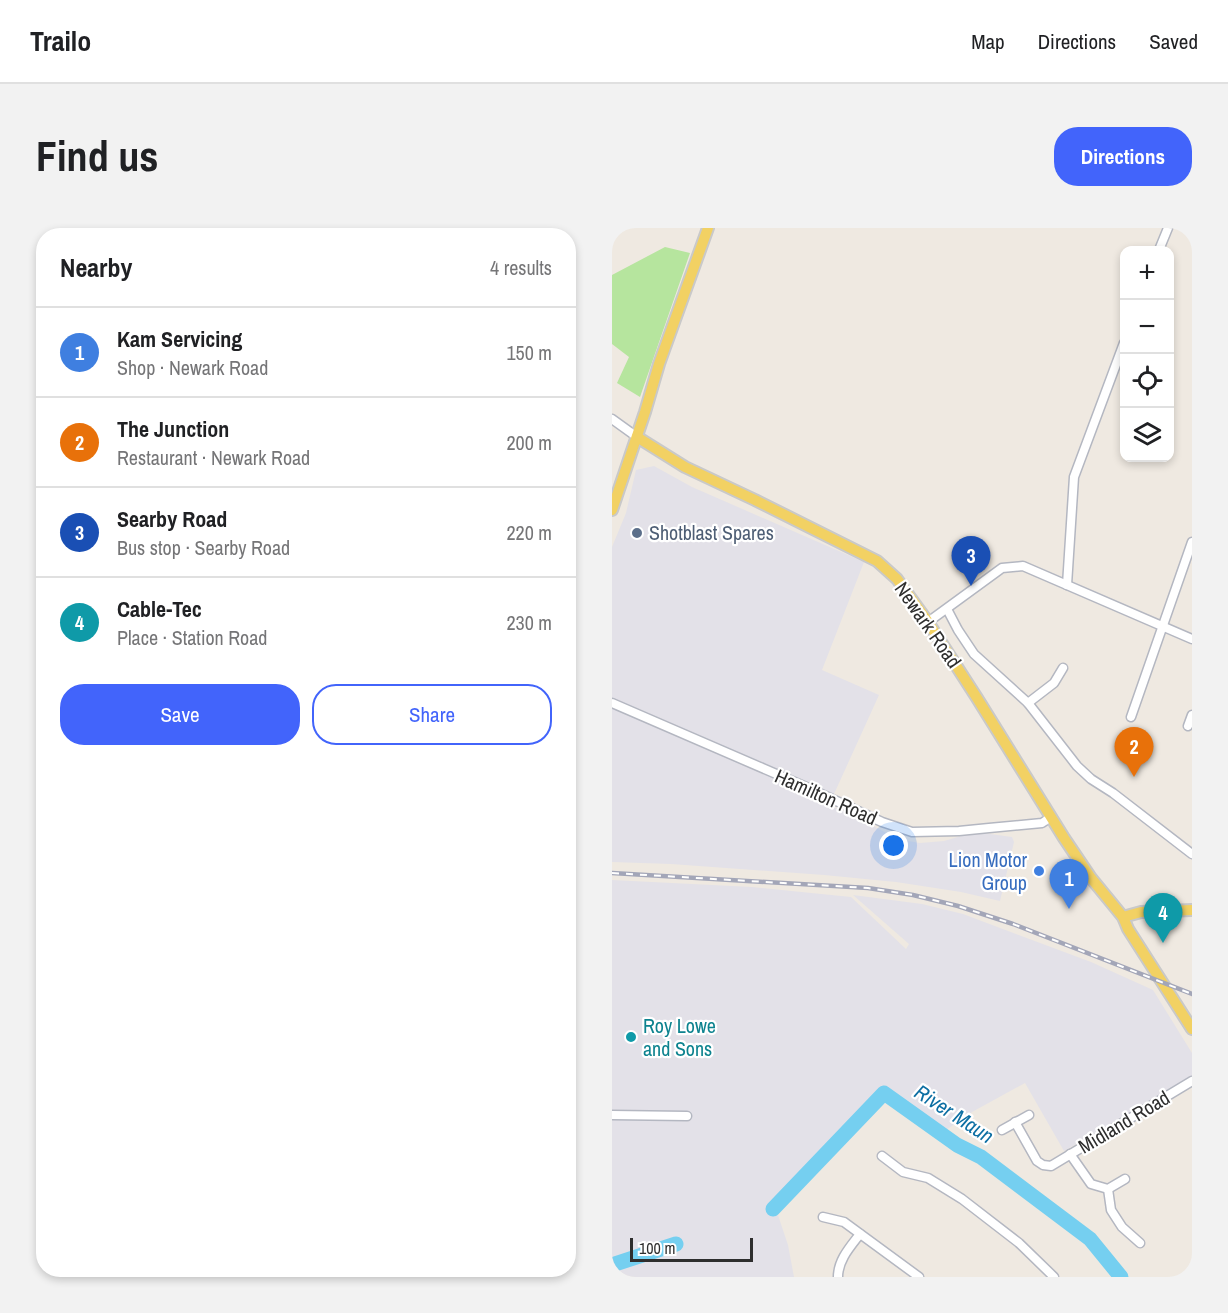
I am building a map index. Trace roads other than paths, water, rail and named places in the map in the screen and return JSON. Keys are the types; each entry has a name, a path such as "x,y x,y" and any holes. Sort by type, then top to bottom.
{"main road":[{"path":"612,510 659,364 708,228"},
{"name":"Newark Road","path":"637,437 685,467 878,561 897,579 928,622 1091,878 1123,917 1128,929 1192,1029"},
{"path":"1123,917 1141,912 1192,910"}],"street":[{"path":"1161,246 1168,228"},
{"path":"1067,585 1074,477 1121,354"},
{"path":"612,419 637,437"},
{"path":"1131,717 1192,542"},
{"path":"928,622 1002,568 1023,566 1192,639"},
{"name":"Newark Road","path":"947,609 974,654 1028,703 1077,766 1091,779 1113,793 1192,854"},
{"path":"1028,703 1054,683 1064,668"},
{"name":"Hamilton Road","path":"612,703 882,822 912,832 959,831 1042,823 1051,817"},
{"path":"1188,726 1192,715"},
{"name":"Midland Road","path":"1015,1122 1037,1161 1051,1166 1192,1081"},
{"path":"612,1115 687,1116"},
{"path":"1002,1130 1029,1115"},
{"path":"897,1152 886,1159 903,1172 928,1178 962,1199 1019,1243 1054,1277"},
{"path":"1070,1154 1091,1184 1108,1188 1125,1179"},
{"path":"1108,1188 1111,1210 1122,1227 1140,1243"},
{"path":"823,1217 844,1222 919,1277"},
{"path":"838,1277 838,1268 848,1250 861,1234"}],"waterway":[{"name":"River Maun","path":"773,1209 884,1093 957,1145 981,1157 1090,1239 1121,1277"},
{"name":"River Maun","path":"612,1265 676,1244"}],"railway":[{"path":"612,873 868,888 913,895 958,906 1013,924 1192,994"}],"place":[{"name":"Shotblast Spares","path":"637,533"},
{"name":"Searby Road","path":"971,586"},
{"name":"The Junction","path":"1134,777"},
{"name":"Lion Motor Group","path":"1039,871"},
{"name":"Kam Servicing","path":"1069,909"},
{"name":"Cable-Tec","path":"1163,943"},
{"name":"Roy Lowe and Sons","path":"631,1037"}]}
